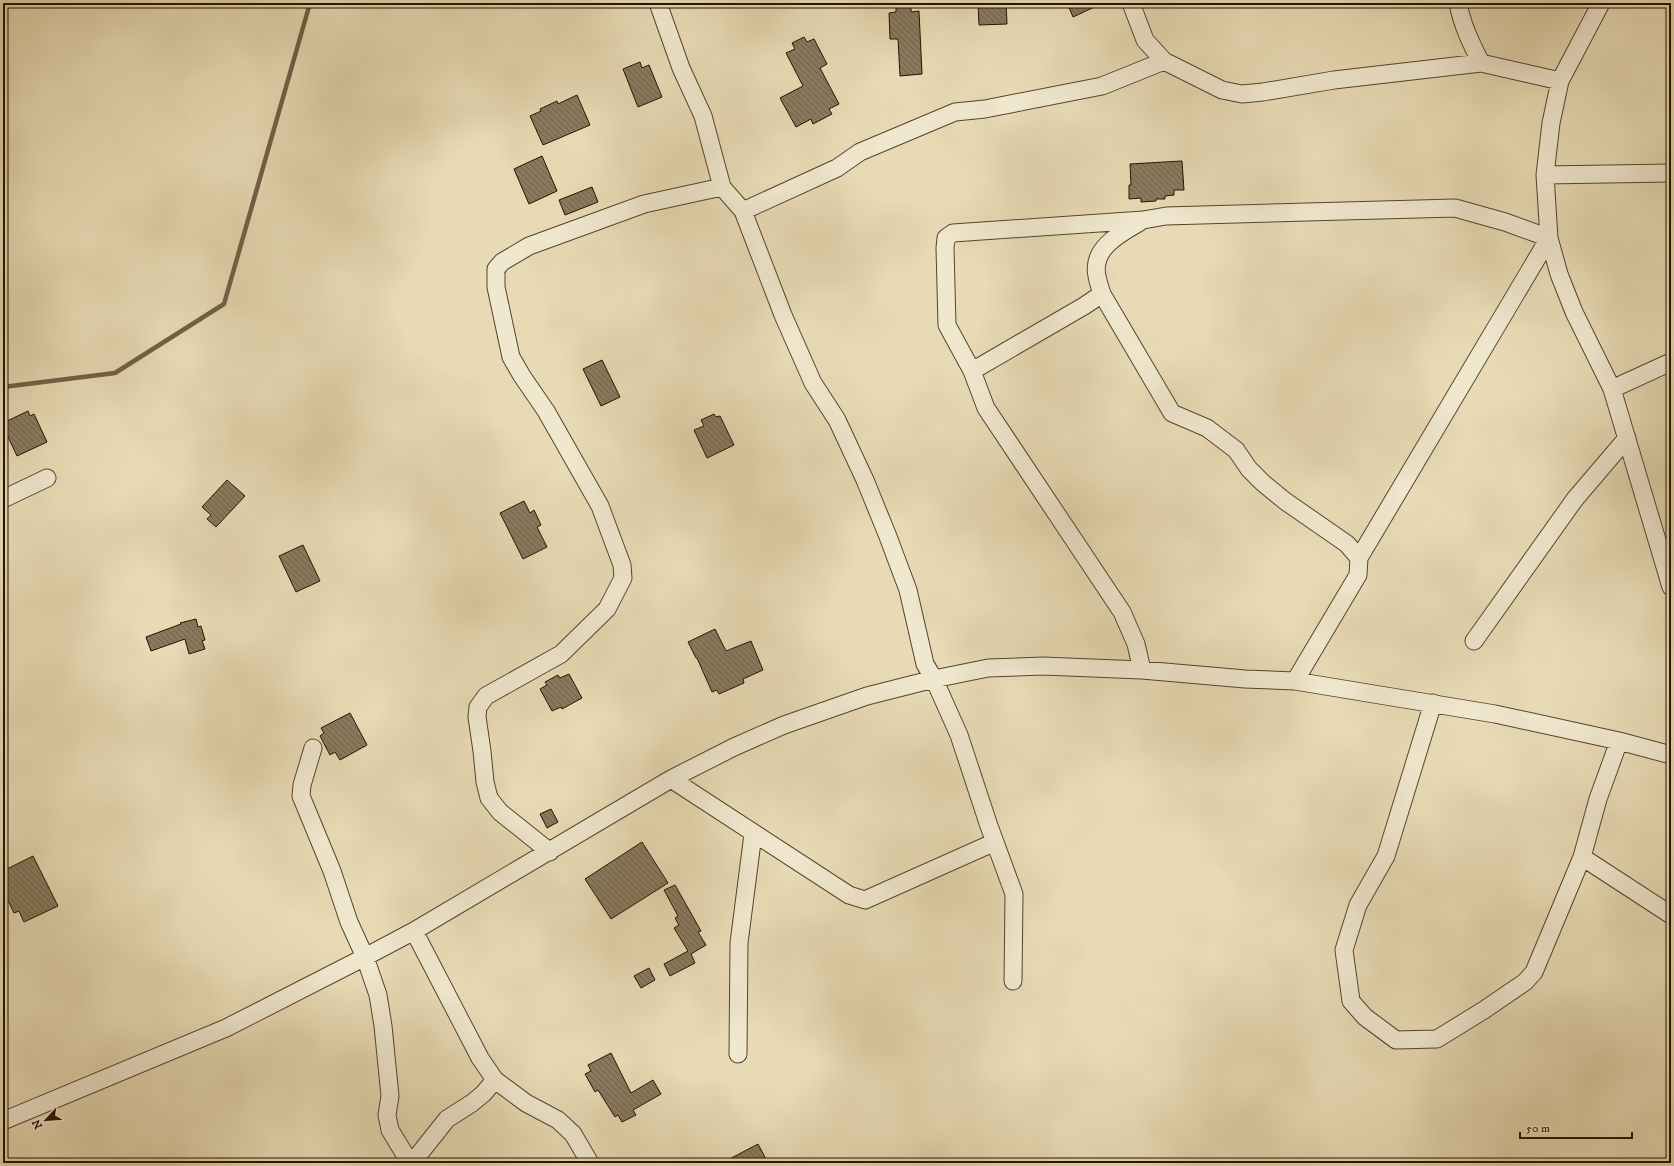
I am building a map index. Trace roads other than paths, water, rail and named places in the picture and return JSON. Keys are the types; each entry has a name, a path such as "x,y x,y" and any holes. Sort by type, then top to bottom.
{"street":[{"path":"658,3 681,68 702,116 722,187 743,211 783,315 813,383 837,420 865,480 908,590 925,664 934,678 959,735 1014,894 1013,981"},
{"path":"1131,3 1145,40 1164,61 1222,90 1242,94 1334,80 1481,62 1560,81"},
{"path":"1458,3 1460,16 1469,39 1481,62"},
{"path":"1601,3 1560,81 1551,123 1545,175 1549,238 1558,274 1574,312 1612,388 1671,587"},
{"path":"743,211 837,168 860,152 955,112 985,109 1102,86 1164,61"},
{"path":"1545,175 1671,173"},
{"path":"550,852 500,812 489,798 485,782 477,717 478,707 486,696 560,654 607,609 623,578 622,565 600,506 546,411 522,376 511,356 496,288 496,269 502,262 529,246 637,207 722,187"},
{"path":"1142,670 1136,644 1122,612 986,408 972,371 947,325 946,238 953,233 1142,220 1166,216 1456,208 1505,222 1549,238"},
{"path":"1142,220 1117,235 1106,246 1098,260 1096,275 1102,294 1172,413 1207,428 1236,450 1249,469 1269,488 1284,501 1348,544 1359,558"},
{"path":"1295,682 1358,575 1359,558 1549,238"},
{"path":"972,371 1102,294"},
{"path":"1612,388 1671,362"},
{"path":"1474,641 1575,499 1627,438"},
{"path":"3,499 47,478"},
{"path":"3,1121 226,1028 365,957 414,931 550,852 671,779 734,747 784,726 867,696 934,678 988,668 1043,666 1142,670 1295,682 1495,714 1619,741 1671,756"},
{"path":"1433,703 1386,856 1358,905 1344,950 1351,1001 1365,1017 1396,1040 1437,1039 1484,1010 1525,982 1534,972 1582,857 1598,799 1619,741"},
{"path":"313,748 302,785 301,796 332,871 349,922 365,957 378,994 383,1026 390,1096 387,1115 390,1130 411,1163 447,1119 483,1094 494,1080"},
{"path":"671,779 753,834 849,895 865,900 886,892 995,842"},
{"path":"738,1054 739,943 753,834"},
{"path":"1582,857 1671,915"},
{"path":"414,931 480,1058 494,1080 526,1103 558,1120 572,1134 590,1163"}],"waterway":[{"path":"3,387 115,373 224,304 310,3"}]}
